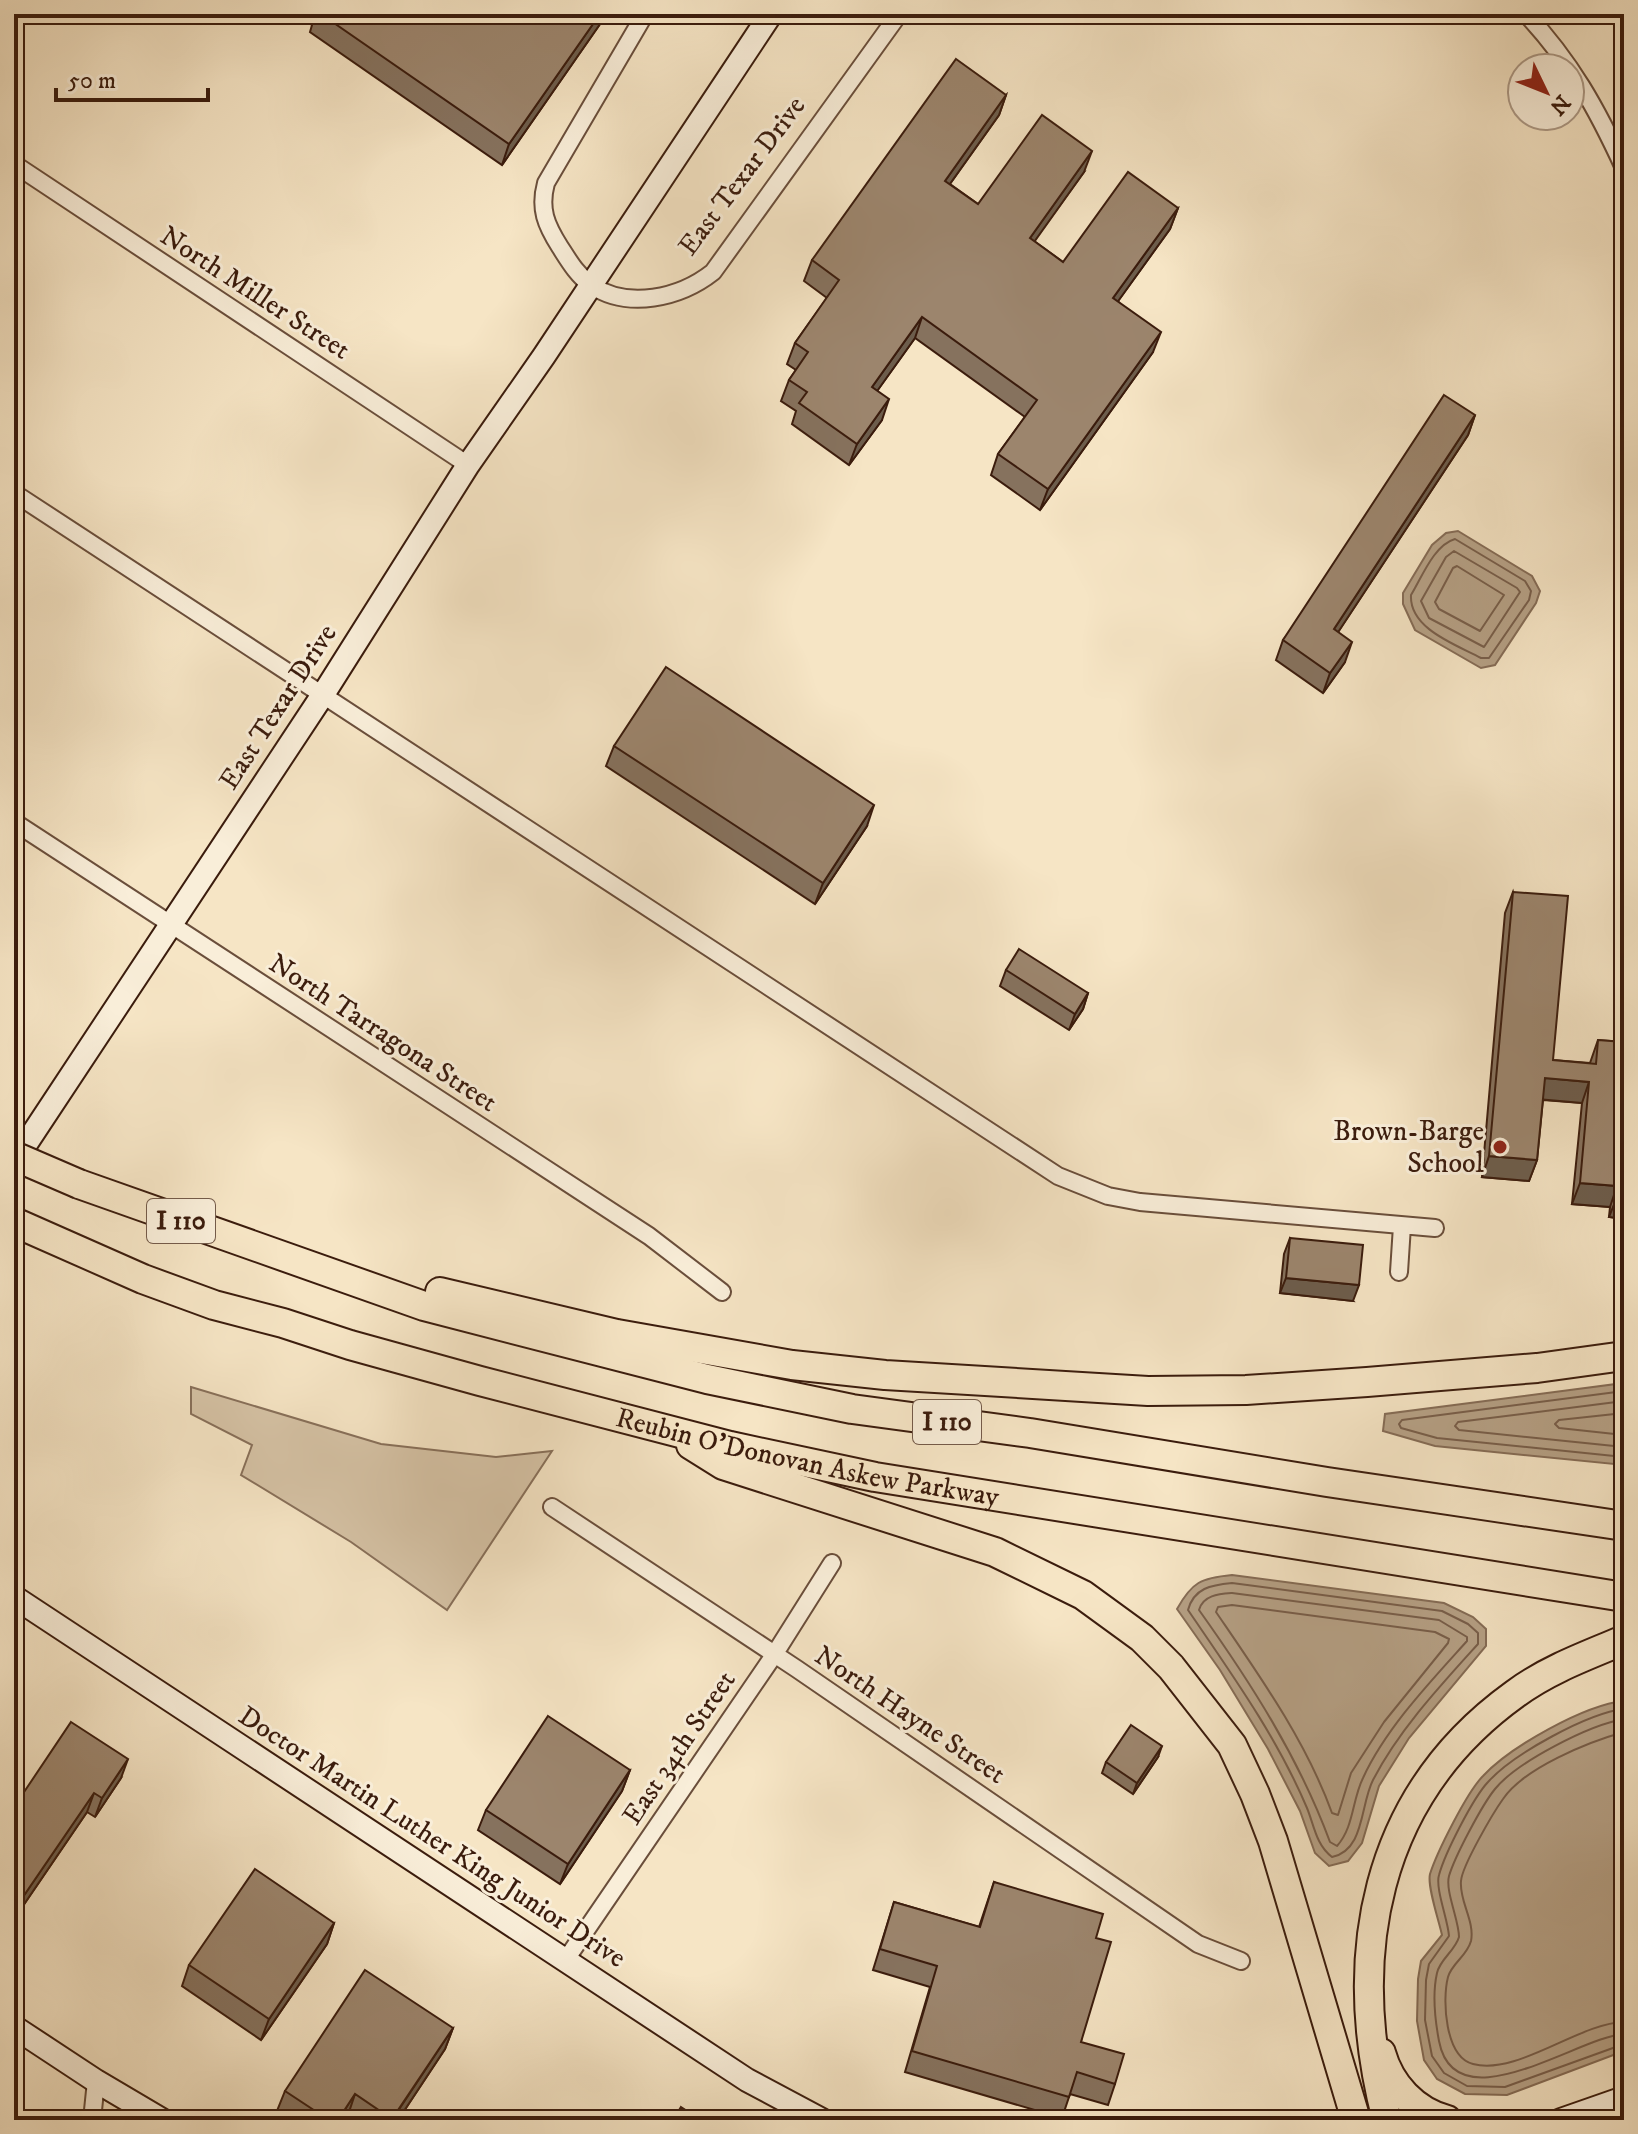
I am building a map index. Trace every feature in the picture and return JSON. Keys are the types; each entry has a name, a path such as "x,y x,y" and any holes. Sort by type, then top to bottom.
{"highway":[{"name":"Reubin O'Donovan Askew Parkway","path":"14,1156 79,1184 424,1306 707,1379 852,1409 1030,1433 1327,1482 1624,1526"},
{"name":"Reubin O'Donovan Askew Parkway","path":"14,1222 143,1279 214,1305 480,1381 730,1446 875,1477 1624,1597"},
{"path":"283,1257 617,1334 792,1365 885,1375 1148,1391 1246,1390 1459,1375 1624,1356"},
{"path":"667,1429 723,1465 995,1552 1083,1595 1142,1638 1171,1667 1232,1745 1255,1794 1273,1841 1356,2120"},
{"path":"1387,2120 1375,2075 1368,2009 1370,1937 1386,1864 1424,1785 1467,1733 1516,1693 1570,1663 1624,1640"},
{"path":"1368,2009 1391,2077 1417,2107 1447,2120"},
{"path":"1335,2120 1339,2108 1339,2064"}],"main road":[{"name":"East Texar Drive","path":"14,1162 324,693 468,465 592,285 771,14"},
{"name":"Doctor Martin Luther King Junior Drive","path":"14,1597 747,2080 813,2117"},
{"path":"14,2027 162,2120"},
{"path":"1561,2120 1624,2098"}],"street":[{"path":"592,285 575,270 548,229 542,198 546,183 645,14"},
{"name":"East Texar Drive","path":"592,285 618,296 650,299 685,289 713,272 899,14"},
{"path":"1526,14 1547,36 1582,84 1624,168"},
{"name":"North Miller Street","path":"14,164 468,465"},
{"path":"14,493 1058,1176 1108,1196 1140,1202 1435,1228"},
{"name":"North Tarragona Street","path":"14,822 649,1236 722,1292"},
{"path":"1399,1272 1402,1226"},
{"name":"North Hayne Street","path":"552,1507 1198,1944 1241,1961"},
{"name":"East 34th Street","path":"565,1961 774,1655 832,1563"},
{"path":"92,2120 96,2081"}],"shaded area":[{"path":"191,1387 381,1444 496,1457 552,1451 447,1610 351,1542 241,1475 252,1445 191,1414"}],"water":[{"path":"1458,531 1532,576 1540,591 1536,603 1495,665 1481,668 1415,630 1403,604 1403,593 1432,545 1446,533"},
{"path":"1624,1383 1624,1465 1435,1446 1383,1431 1385,1414"},
{"path":"1232,1575 1444,1603 1473,1617 1486,1629 1486,1646 1409,1738 1379,1786 1362,1843 1348,1861 1329,1866 1315,1853 1300,1811 1268,1749 1220,1670 1177,1609 1198,1583"},
{"path":"1624,1701 1624,2051 1507,2095 1465,2094 1437,2079 1424,2060 1417,2021 1421,1961 1442,1935 1430,1887 1434,1864 1469,1795 1495,1765 1529,1741 1569,1719"}],"building":[{"path":"321,14 600,14 509,144"},
{"path":"956,59 1006,95 945,181 978,204 1042,115 1092,151 1030,238 1063,262 1128,172 1178,208 1113,298 1161,332 1048,489 998,454 1037,400 922,317 872,387 889,399 857,444 799,403 807,392 789,380 808,352 795,343 839,280 812,260"},
{"path":"1444,395 1475,415 1334,629 1352,642 1330,673 1283,640"},
{"path":"666,667 874,805 823,883 614,746"},
{"path":"1513,892 1568,896 1553,1060 1596,1064 1598,1040 1624,1042 1624,1197 1617,1197 1617,1186 1580,1183 1589,1082 1545,1078 1537,1160 1489,1156"},
{"path":"1019,949 1088,993 1075,1014 1006,970"},
{"path":"1290,1238 1363,1245 1359,1285 1286,1278"},
{"path":"548,1716 630,1770 568,1864 486,1810"},
{"path":"71,1722 128,1759 102,1798 94,1793 14,1910 14,1807"},
{"path":"1131,1725 1162,1746 1137,1783 1106,1762"},
{"path":"255,1869 334,1923 269,2019 189,1965"},
{"path":"994,1882 1103,1914 1096,1938 1111,1942 1081,2042 1124,2054 1115,2084 1077,2072 1069,2097 912,2051 937,1966 880,1949 894,1902 980,1927"},
{"path":"365,1970 453,2028 392,2119 355,2094 338,2120 329,2120 285,2091"},
{"path":"681,2107 701,2120 673,2120"}],"place":[{"name":"Brown-Barge School","path":"1500,1147"}]}
